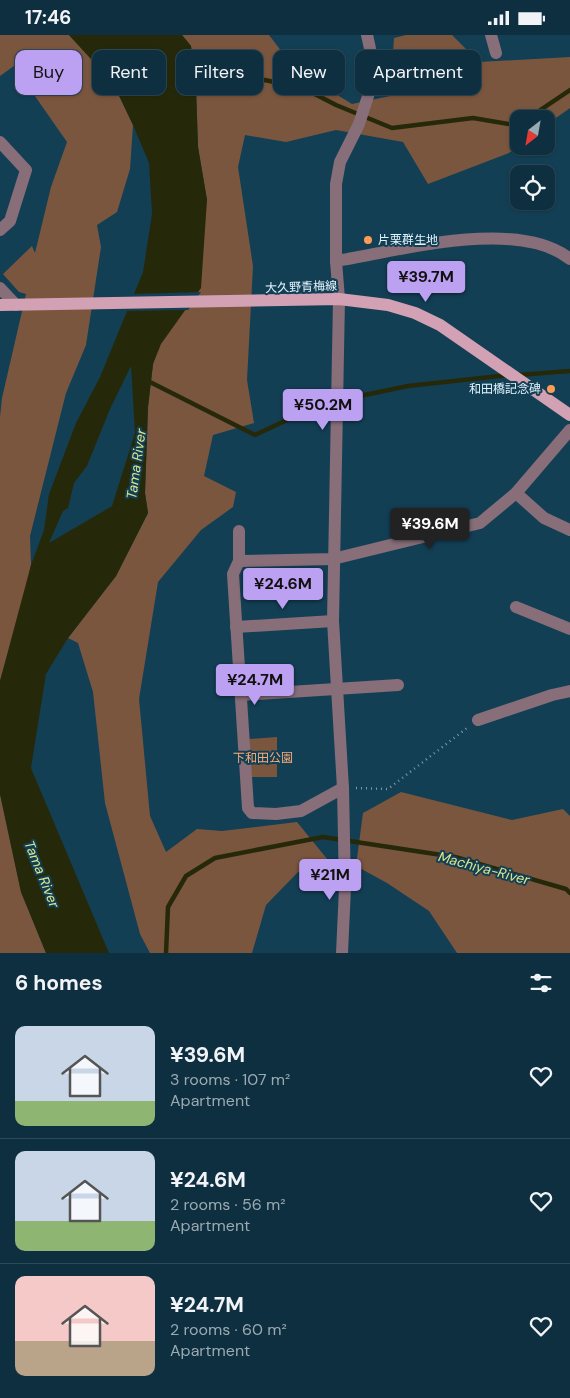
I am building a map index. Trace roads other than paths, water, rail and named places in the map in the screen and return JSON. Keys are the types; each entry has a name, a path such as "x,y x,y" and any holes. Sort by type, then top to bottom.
{"main road":[{"name":"大久野青梅線","path":"0,305 339,299 388,305 416,313 440,325 570,415"}],"street":[{"path":"342,953 343,788 332,621 339,299 336,261 336,184 340,162 359,124 369,93 373,61 367,35"},
{"path":"491,35 496,53"},
{"path":"0,142 26,170 10,221 0,230"},
{"path":"336,261 479,237 542,243 570,259"},
{"path":"0,288 16,305"},
{"path":"238,561 333,559 480,523 516,493 570,430"},
{"path":"516,493 544,518 570,530"},
{"path":"239,531 238,561 233,574 248,808 252,813 276,814 301,811 343,788"},
{"path":"516,607 570,629"},
{"path":"236,627 332,621"},
{"path":"241,695 398,685"},
{"path":"478,720 552,695 570,691"}],"water":[{"name":"Tama River","path":"69,35 182,35 191,46 191,50 176,50 176,95 196,95 198,147 207,200 201,288 161,344 153,364 148,407 145,493 148,513 116,576 68,638 46,674 31,768 109,953 46,953 21,892 0,794 0,681 31,565 44,530 49,494 76,423 100,377 143,272 152,214 149,163 119,95 166,95 166,50 92,50 92,60","holes":["131,366 135,433 112,506 49,543 63,511 68,508 74,483 87,466 110,409"]}],"waterway":[{"path":"263,80 305,89 336,105 392,128 473,118 510,124"},
{"path":"540,110 570,90"},
{"path":"517,375 570,371"},
{"path":"146,380 255,435 321,404 408,386 509,375"},
{"name":"Machiya-River","path":"166,953 168,907 186,876 215,858 323,837 455,857 566,889 570,893"}],"place":[{"name":"片栗群生地","path":"368,240"},
{"name":"和田橋記念碑","path":"551,389"}],"park label":[{"name":"下和田公園","path":"263,758"}]}
